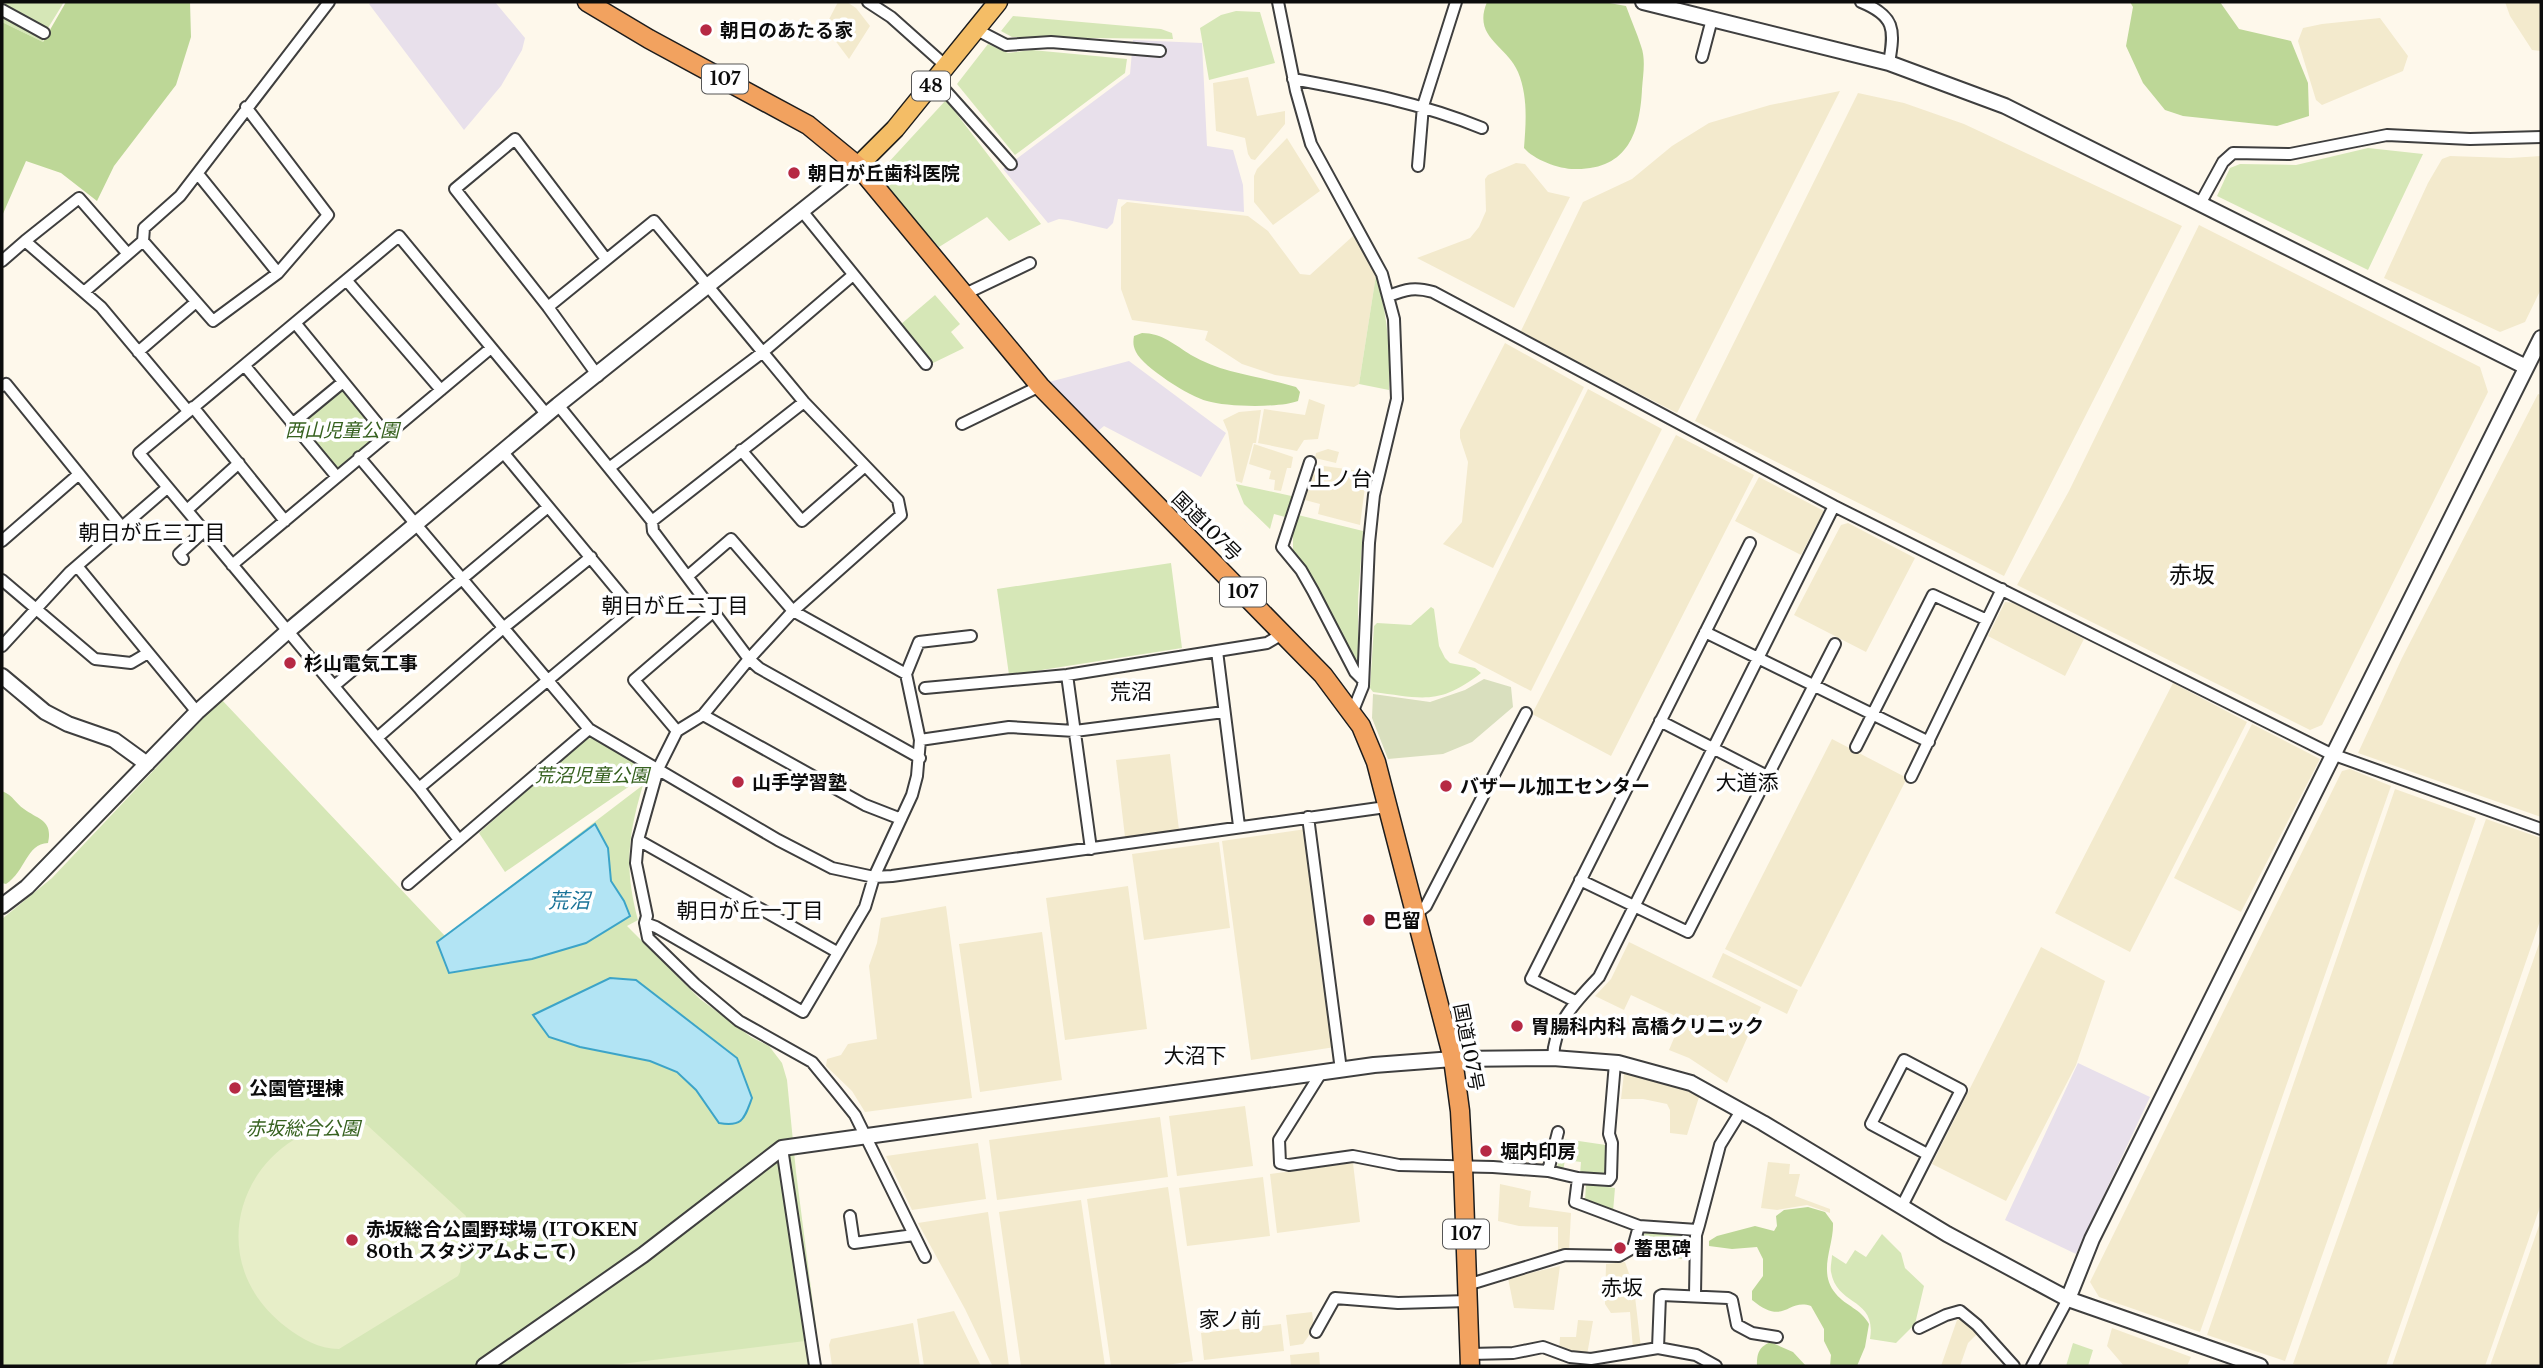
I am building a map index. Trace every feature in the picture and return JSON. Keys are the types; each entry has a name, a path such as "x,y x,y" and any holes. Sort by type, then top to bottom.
{"highway":[{"name":"国道107号","path":"587,2 649,39 808,125 858,166 1040,386 1284,633 1323,675 1361,726 1376,762 1453,1059 1464,1166 1470,1360"}],"main road":[{"name":"48","path":"858,166 895,129 998,2"}],"street":[{"path":"84,292 143,241 144,228 180,196 329,2"},
{"path":"868,2 891,17 941,73 1011,164"},
{"path":"1278,2 1293,79 1311,144 1382,274 1389,296 1397,348 1397,399 1374,495 1369,543 1363,686 1352,713"},
{"path":"1418,166 1423,106 1456,2"},
{"path":"1643,2 1889,63 2005,106 2526,367"},
{"path":"1861,2 1878,9 1890,22 1893,41 1889,63"},
{"path":"2,10 44,33"},
{"path":"1702,57 1712,19"},
{"path":"977,30 1006,45 1051,41 1160,51"},
{"path":"1293,79 1423,106 1482,128"},
{"path":"143,241 213,321 278,273 328,215 246,107"},
{"path":"2200,204 2223,162 2233,153 2290,154 2387,135 2470,139 2541,137"},
{"path":"598,376 548,307 455,189 515,139 606,259"},
{"path":"2,906 27,887 197,712 288,631 502,451 858,166"},
{"path":"198,174 278,273"},
{"path":"2,261 79,198 128,254"},
{"path":"802,211 926,364"},
{"path":"548,307 654,221 804,402 898,500 901,515 793,611 703,715 677,731 658,769 638,840 636,863 647,916 645,923 648,938 695,985 740,1021 812,1062 855,1115 925,1257"},
{"path":"459,840 419,788 139,453 399,236 491,348 609,468 652,521 653,531 749,659 759,668 919,758"},
{"path":"26,241 101,307 138,352 239,463 285,521"},
{"path":"965,294 1030,262"},
{"path":"609,468 762,352 853,275"},
{"path":"347,281 441,390"},
{"path":"1389,296 1408,288 1433,292 1834,506 2333,755 2541,829"},
{"path":"138,352 196,302"},
{"path":"296,324 386,434"},
{"path":"2032,1366 2068,1299 2092,1239 2541,338"},
{"path":"232,565 491,348"},
{"path":"245,366 337,477"},
{"path":"292,424 343,382"},
{"path":"2,386 6,384 121,526"},
{"path":"962,424 1040,386"},
{"path":"652,521 804,402"},
{"path":"741,450 802,522 864,467"},
{"path":"419,788 633,608 502,451"},
{"path":"359,457 589,729 778,840 832,868 874,877 1386,807"},
{"path":"1310,462 1282,547 1301,570 1355,673 1363,680"},
{"path":"187,510 239,463"},
{"path":"2,541 79,474"},
{"path":"2,646 77,566 167,488"},
{"path":"334,686 548,506"},
{"path":"1553,1058 1553,1042 1569,1008 1599,977 1834,506"},
{"path":"183,559 179,554 204,531"},
{"path":"688,576 731,539 793,611 906,674"},
{"path":"1576,1001 1531,979 1750,543"},
{"path":"377,738 502,629 591,557"},
{"path":"77,566 197,712"},
{"path":"2,580 95,659 131,663 148,653"},
{"path":"1912,777 2003,589"},
{"path":"1856,747 1933,594 1987,620"},
{"path":"677,731 634,680 713,612"},
{"path":"1705,632 1929,742"},
{"path":"925,688 1067,675 1267,643 1284,633"},
{"path":"645,923 803,1012 865,907 874,877 912,795 920,740 906,674 919,642 971,636"},
{"path":"1580,880 1688,932 1835,645"},
{"path":"1217,651 1239,826"},
{"path":"1067,675 1091,849"},
{"path":"2,676 45,712 68,724 114,740 147,764"},
{"path":"920,740 1009,727 1075,731 1224,712"},
{"path":"1417,913 1426,906 1526,713"},
{"path":"703,715 865,805 901,819"},
{"path":"1660,721 1767,776"},
{"path":"408,884 589,729"},
{"path":"1308,817 1341,1070"},
{"path":"638,840 837,952"},
{"path":"484,1366 643,1255 782,1149 1341,1070 1453,1059 1553,1058 1615,1063 1654,1071 1691,1083 1947,1234 2068,1299 2260,1366"},
{"path":"1902,1206 1961,1090 1905,1060 1871,1124 1927,1154"},
{"path":"1321,1073 1279,1140 1280,1163 1289,1166 1353,1156 1399,1165 1548,1171 1578,1178 1609,1180 1612,1143 1609,1134 1615,1063"},
{"path":"1695,1295 1697,1230 1720,1145 1741,1111"},
{"path":"1548,1171 1558,1132"},
{"path":"782,1149 815,1366"},
{"path":"1578,1178 1575,1202 1639,1226 1697,1230"},
{"path":"850,1216 854,1243 914,1235"},
{"path":"1316,1332 1335,1298 1398,1303 1468,1293 1565,1255 1619,1256 1633,1248 1639,1226"},
{"path":"1658,1348 1660,1296 1695,1295 1732,1300 1737,1325 1752,1333 1777,1336"},
{"path":"1919,1328 1960,1311 1977,1325 2014,1366"},
{"path":"1470,1360 1543,1347 1570,1357 1591,1359 1658,1348 1696,1355 1716,1366"}],"shaded area":[{"path":"495,2 525,38 522,50 501,86 464,130 369,4"},
{"path":"838,2 847,2 856,8 870,26 849,59 825,27"},
{"path":"2505,2 2541,2 2541,51 2532,50 2510,16"},
{"path":"2380,18 2408,56 2403,71 2322,105 2316,100 2298,41 2303,28"},
{"path":"1133,40 1202,43 1207,146 1233,150 1243,185 1244,212 1118,199 1113,223 1107,229 1059,219 1048,223 1003,169 1130,74"},
{"path":"1248,77 1257,116 1285,111 1285,124 1255,160 1248,154 1245,138 1216,131 1213,83"},
{"path":"1840,91 1677,413 1520,333 1583,202 1632,179 1672,146 1709,123 1770,105"},
{"path":"1858,93 1904,103 1964,124 2182,226 2004,576 1695,421"},
{"path":"1287,138 1320,191 1273,225 1254,202 1254,176 1257,169"},
{"path":"2450,156 2541,156 2541,289 2525,322 2500,332 2384,278 2428,183 2442,159"},
{"path":"1516,163 1525,164 1548,192 1570,197 1514,308 1417,258 1470,238 1479,227 1486,211 1485,179 1488,175"},
{"path":"1127,202 1248,216 1268,231 1300,274 1310,275 1356,235 1376,275 1359,384 1354,387 1275,375 1242,364 1205,340 1208,331 1132,320 1121,289 1121,207"},
{"path":"2199,225 2480,367 2488,392 2322,725 2310,730 2017,585 2069,491"},
{"path":"1505,343 1584,387 1493,568 1443,544 1462,522 1468,462 1460,430"},
{"path":"1129,361 1226,433 1201,477 1104,426 1098,431 1049,382"},
{"path":"1588,389 1662,429 1531,691 1458,653"},
{"path":"2538,394 2541,395 2541,817 2358,753 2402,658"},
{"path":"1309,399 1325,405 1318,439 1304,440 1297,451 1258,443 1264,409 1305,415"},
{"path":"1261,410 1256,443 1253,443 1242,483 1236,481 1228,432 1223,420 1239,412"},
{"path":"1676,435 1754,475 1611,756 1532,714"},
{"path":"1254,444 1293,457 1281,491 1274,490 1275,480 1269,479 1271,471 1249,464"},
{"path":"1328,449 1339,452 1336,463 1315,458 1316,453"},
{"path":"1324,466 1367,472 1360,525 1318,514 1320,504 1301,499 1309,473 1319,476"},
{"path":"1759,477 1824,511 1801,555 1735,521"},
{"path":"1848,523 1915,558 1866,652 1794,615 1841,525"},
{"path":"2005,602 2015,603 2084,639 2065,676 1988,636"},
{"path":"2173,683 2247,722 2130,952 2055,913"},
{"path":"2252,724 2320,759 2241,912 2174,878"},
{"path":"1832,739 1907,778 1801,987 1725,949"},
{"path":"1170,754 1179,830 1125,837 1116,760"},
{"path":"2350,769 2391,786 2200,1332 2099,1297 2090,1282 2342,771"},
{"path":"2395,789 2476,818 2285,1361 2207,1335"},
{"path":"2486,819 2541,838 2541,918 2386,1366 2293,1364"},
{"path":"1306,829 1335,1047 1251,1060 1222,841"},
{"path":"1219,842 1230,928 1144,940 1132,854"},
{"path":"1128,886 1147,1029 1065,1040 1046,898"},
{"path":"946,906 972,1098 865,1112 852,1091 826,1066 827,1059 841,1055 848,1044 877,1039 869,966 877,943 881,918"},
{"path":"1042,932 1062,1080 980,1092 959,944"},
{"path":"2541,938 2541,1204 2485,1366 2392,1366"},
{"path":"1629,942 1761,1007 1727,1083 1689,1058 1669,1050 1682,1019 1631,995 1624,1010 1595,996 1611,979"},
{"path":"2041,947 2105,981 2076,1065 2006,1201 1932,1164"},
{"path":"1723,953 1798,990 1787,1014 1712,977"},
{"path":"2078,1063 2150,1097 2076,1254 2005,1220"},
{"path":"1624,1073 1669,1081 1700,1094 1687,1135 1670,1133 1670,1110 1667,1104 1643,1099 1621,1099"},
{"path":"1245,1106 1253,1166 1177,1176 1169,1116"},
{"path":"1160,1117 1168,1177 997,1200 989,1140"},
{"path":"978,1143 986,1199 912,1210 886,1156"},
{"path":"1768,1162 1790,1164 1789,1174 1800,1174 1795,1196 1830,1209 1830,1213 1807,1205 1777,1210 1761,1208"},
{"path":"1353,1163 1360,1222 1277,1233 1270,1174"},
{"path":"1263,1177 1270,1236 1187,1246 1179,1188"},
{"path":"1500,1184 1531,1191 1529,1207 1571,1213 1569,1251 1558,1250 1558,1227 1519,1226 1498,1221"},
{"path":"1168,1187 1193,1361 1160,1366 1111,1366 1087,1199"},
{"path":"1081,1200 1105,1366 1021,1366 999,1212"},
{"path":"988,1212 1009,1366 993,1366 991,1363 918,1223"},
{"path":"2541,1220 2541,1366 2490,1366"},
{"path":"1625,1262 1634,1288 1641,1348 1633,1349 1630,1312 1611,1313 1605,1304 1606,1264"},
{"path":"1560,1266 1554,1310 1514,1308 1508,1278"},
{"path":"954,1311 981,1366 924,1366 917,1319"},
{"path":"1312,1312 1314,1328 1303,1344 1290,1346 1286,1315"},
{"path":"1578,1320 1593,1321 1587,1355 1559,1350 1560,1337 1576,1337"},
{"path":"1957,1320 1965,1320 1977,1334 1968,1343 1960,1366 1941,1366"},
{"path":"913,1323 920,1366 832,1366 829,1345 831,1339"},
{"path":"1281,1324 1284,1351 1204,1360 1201,1333"},
{"path":"2112,1328 2191,1357 2187,1366 2124,1366 2107,1346"},
{"path":"1319,1352 1320,1366 1291,1366 1290,1355"}],"green space":[{"path":"2,2 64,2 45,33 43,42 2,22"},
{"path":"66,2 190,2 191,37 176,85 114,166 97,201 61,173 26,161 2,216 2,22 43,42"},
{"path":"1487,2 1604,2 1626,6 1643,51 1644,67 1638,120 1628,145 1619,155 1608,163 1571,169 1541,160 1524,148 1526,109 1521,81 1513,63 1487,33 1484,14"},
{"path":"2130,2 2220,2 2239,29 2291,41 2308,83 2309,116 2277,126 2183,116 2165,110 2143,83 2126,46 2133,7"},
{"path":"1236,11 1260,12 1275,63 1209,80 1200,28 1221,15"},
{"path":"1013,16 1161,29 1172,33 1173,39 1012,37 1001,31"},
{"path":"988,44 1008,53 1032,50 1127,59 1125,73 1015,155 957,84"},
{"path":"946,100 1041,224 1009,241 987,217 939,247 888,191 887,164"},
{"path":"2368,148 2423,154 2368,270 2217,196 2230,168 2240,164 2296,165"},
{"path":"1376,275 1387,332 1389,390 1359,384"},
{"path":"935,295 960,324 951,332 964,348 931,364 900,325"},
{"path":"1142,333 1162,337 1191,355 1216,366 1296,387 1300,392 1298,401 1253,406 1227,405 1199,398 1168,381 1140,358 1133,340 1134,336"},
{"name":"西山児童公園","path":"340,388 346,389 380,431 380,437 341,468 335,467 301,426 301,420"},
{"path":"1236,484 1296,497 1289,518 1274,514 1270,529 1244,504"},
{"path":"1298,515 1363,531 1358,599 1358,670 1328,614 1320,590 1293,551 1293,531"},
{"path":"1171,563 1182,648 1009,675 997,589"},
{"path":"1431,607 1434,609 1439,646 1445,658 1450,663 1475,668 1481,673 1453,691 1430,697 1373,692 1370,688 1374,626 1377,623 1411,625"},
{"path":"1484,679 1511,687 1513,707 1472,742 1443,754 1388,759 1372,718 1373,694 1430,702 1465,690"},
{"name":"赤坂総合公園","path":"221,699 445,936 643,785 631,836 629,868 638,920 627,926 700,999 751,1037 769,1046 782,1063 787,1080 821,1366 2,1366 2,919 52,878"},
{"name":"荒沼児童公園","path":"592,738 650,772 505,872 479,833 585,739"},
{"path":"2,791 44,822 49,835 48,843 35,848 13,879 6,884 2,883"},
{"name":"赤坂総合公園野球場 (ITOKEN 80th スタジアムよこて)","path":"354,1121 367,1125 466,1216 458,1276 339,1349 332,1349 311,1343 286,1327 258,1299 243,1267 239,1233 245,1201 260,1171 284,1146 316,1129"},
{"path":"1565,1139 1606,1145 1605,1174 1580,1174 1581,1162 1565,1160 1563,1171 1556,1170"},
{"path":"1586,1184 1615,1188 1613,1212 1585,1200"},
{"path":"1808,1207 1825,1212 1833,1223 1827,1268 1830,1286 1869,1324 1865,1347 1857,1366 1830,1366 1831,1355 1824,1341 1824,1329 1811,1306 1796,1305 1779,1312 1763,1308 1752,1300 1752,1291 1763,1276 1763,1259 1757,1247 1732,1249 1709,1246 1709,1241 1717,1236 1755,1226 1774,1231 1777,1226 1776,1216 1784,1210"},
{"path":"1652,1231 1691,1238 1690,1260 1637,1253 1642,1235"},
{"path":"1882,1234 1901,1253 1905,1268 1924,1286 1915,1324 1896,1343 1870,1339 1871,1325 1868,1316 1841,1291 1831,1272 1832,1255 1846,1264 1855,1250 1866,1257"},
{"path":"805,1341 809,1366 605,1366"},
{"path":"1770,1342 1793,1352 1806,1366 1757,1366 1759,1352"},
{"path":"2073,1343 2093,1350 2088,1366 2066,1366"}],"water":[{"name":"荒沼","path":"595,824 608,848 611,881 630,916 586,943 532,959 449,973 437,942"},
{"path":"610,978 636,980 737,1058 752,1098 742,1120 733,1124 719,1123 696,1090 677,1072 650,1061 580,1047 549,1037 533,1015"}],"place":[{"name":"朝日のあたる家","path":"706,30"},
{"name":"朝日が丘歯科医院","path":"794,173"},
{"name":"杉山電気工事","path":"290,663"},
{"name":"山手学習塾","path":"738,782"},
{"name":"バザール加工センター","path":"1446,786"},
{"name":"巴留","path":"1369,920"},
{"name":"胃腸科内科 高橋クリニック","path":"1517,1026"},
{"name":"公園管理棟","path":"235,1088"},
{"name":"堀内印房","path":"1486,1151"},
{"name":"赤坂総合公園野球場 (ITOKEN 80th スタジアムよこて)","path":"352,1240"},
{"name":"蓄思碑","path":"1620,1248"}],"district":[{"name":"上ノ台","path":"1341,479"},
{"name":"朝日が丘三丁目","path":"152,533"},
{"name":"赤坂","path":"2192,575"},
{"name":"朝日が丘二丁目","path":"675,606"},
{"name":"荒沼","path":"1131,692"},
{"name":"大道添","path":"1747,783"},
{"name":"朝日が丘一丁目","path":"750,911"},
{"name":"大沼下","path":"1195,1056"},
{"name":"赤坂","path":"1622,1288"},
{"name":"家ノ前","path":"1230,1320"}]}
